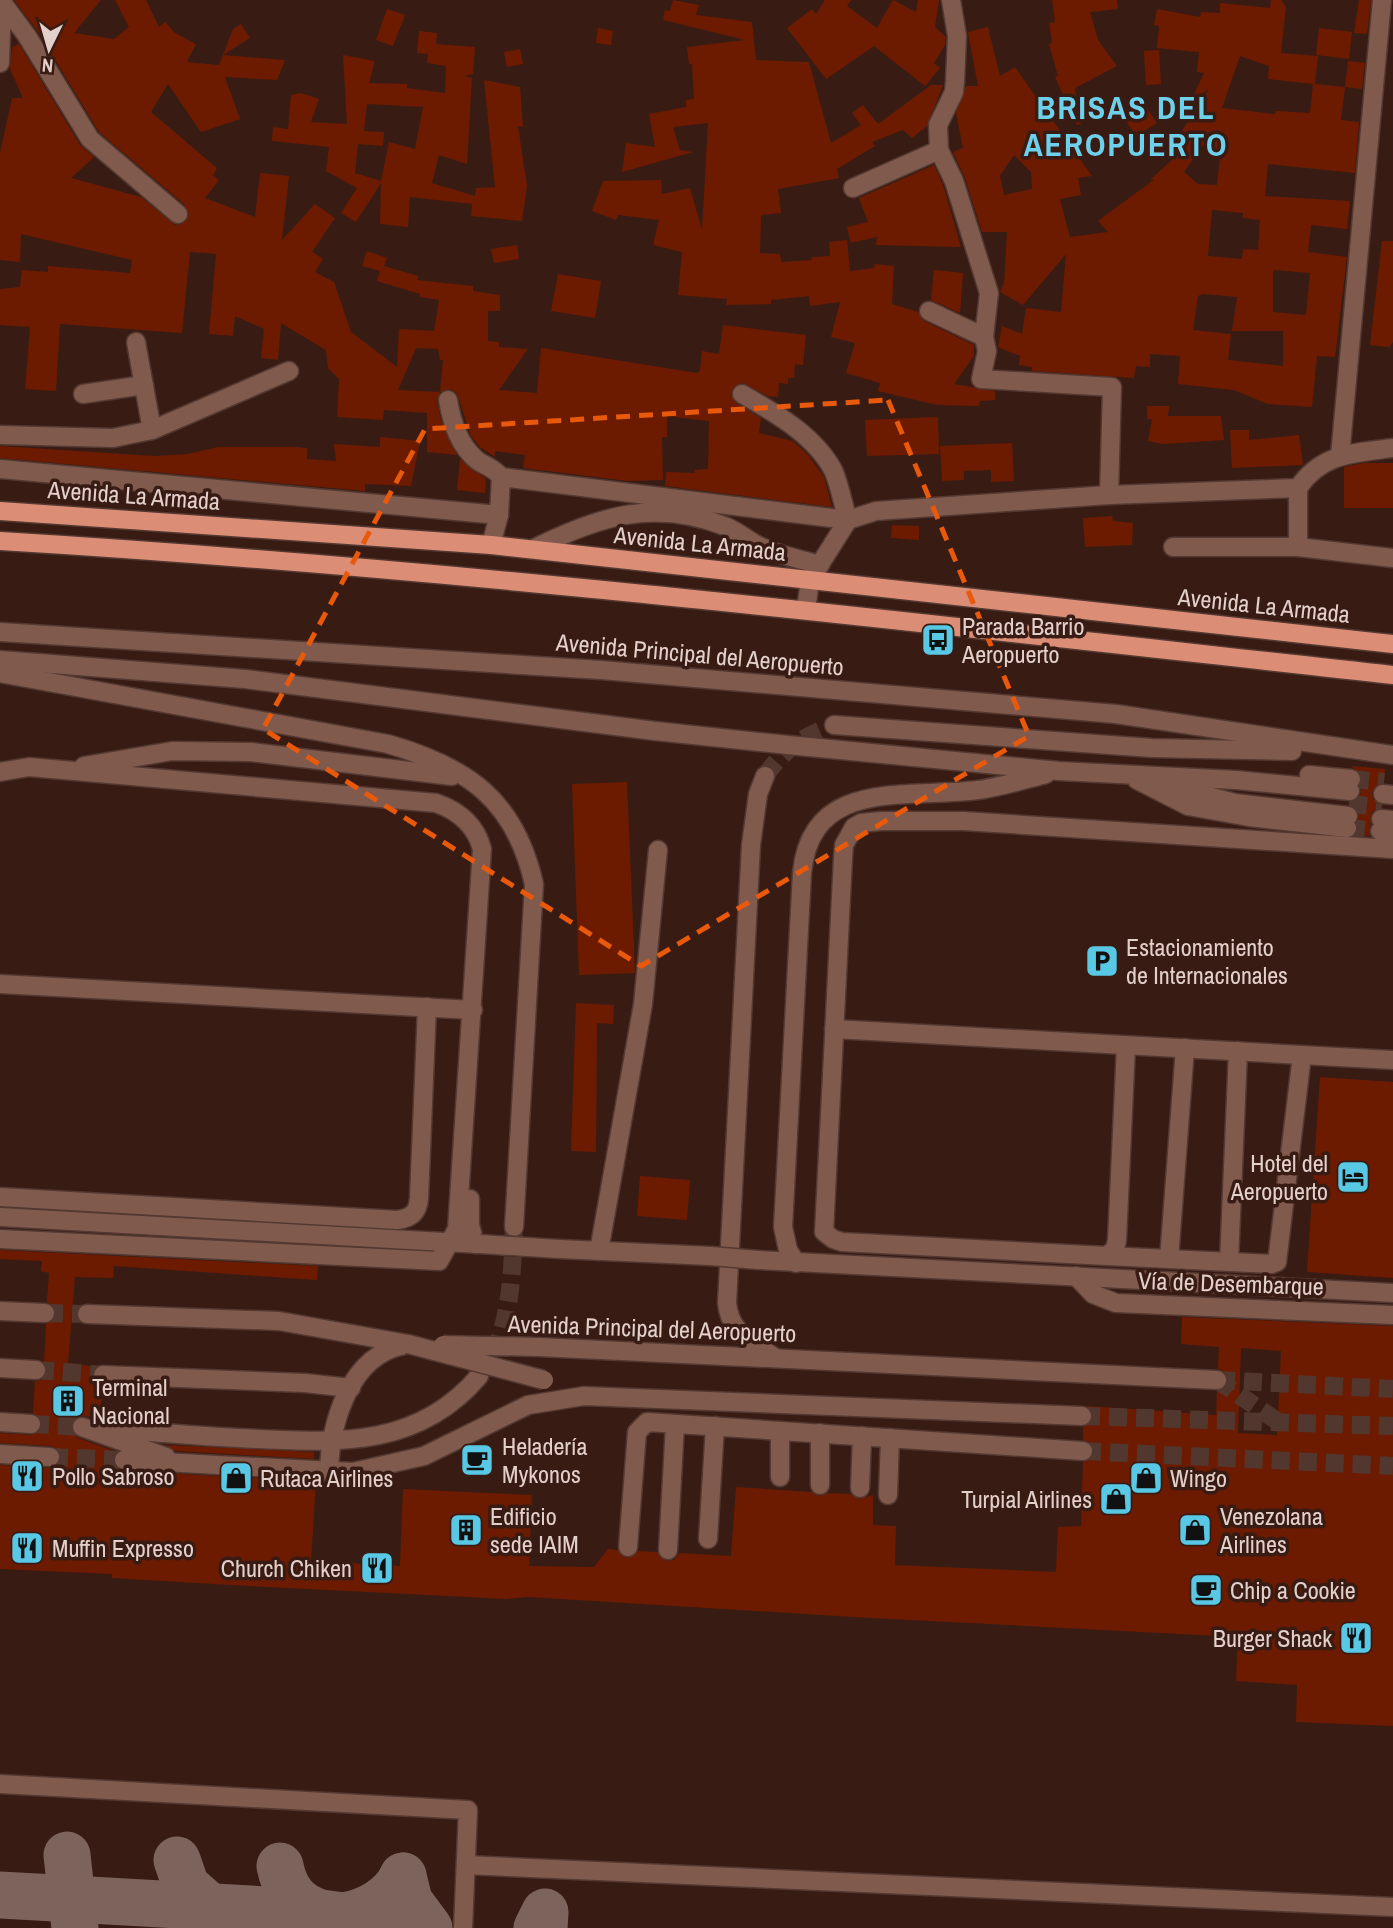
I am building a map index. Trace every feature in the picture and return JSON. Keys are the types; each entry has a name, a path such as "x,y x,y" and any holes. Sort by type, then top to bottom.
{"main road":[{"name":"Avenida La Armada","path":"0,511 491,545 815,573 1393,644"},
{"path":"0,541 330,563 806,610 1393,675"}],"street":[{"path":"951,0 957,36 955,81 954,92 938,125 939,150 954,181 989,293 984,337 987,351 981,379 1112,387 1108,495"},
{"path":"1340,456 1382,0"},
{"path":"0,63 3,2"},
{"path":"3,2 90,139 178,214"},
{"path":"853,188 939,150"},
{"path":"929,311 984,337"},
{"path":"136,342 152,430"},
{"path":"0,435 113,438 152,430 289,371"},
{"path":"83,394 144,385"},
{"path":"742,394 777,415 809,440 833,471 848,520 815,573 806,610"},
{"path":"448,400 452,427 473,456 493,467 501,477 499,515 491,545"},
{"path":"1298,548 1298,488 1310,471 1340,456 1393,448"},
{"path":"0,469 499,515"},
{"path":"501,477 848,520 901,508 1108,495 1298,488"},
{"path":"533,549 573,529 626,513 679,512 729,528 815,573"},
{"path":"1173,547 1298,548 1393,558"},
{"name":"Avenida Principal del Aeropuerto","path":"0,632 601,670 1116,714 1358,752 1393,755"},
{"path":"0,660 259,680 654,731 1059,771 1131,776 1283,773 1349,804 1237,794 1131,776"},
{"path":"0,673 388,744 423,754 469,780 508,816 522,840 534,884 514,1227"},
{"path":"834,725 1152,748 1358,752"},
{"path":"68,770 125,757 172,751 251,752 429,772 469,780"},
{"path":"0,772 29,767 416,801 449,808 473,828 482,849 473,1010 476,1110 470,1225 477,1244"},
{"path":"796,1263 788,1250 783,1227 802,873 811,834 822,820 845,803 864,799 980,790 1059,771"},
{"path":"765,776 758,794 751,845 727,1303 728,1316 740,1334 775,1358"},
{"path":"1302,1055 1276,1262 1229,1262 842,1242 827,1236 823,1225 843,858 849,835 861,823 962,821 1393,849"},
{"path":"599,1251 643,1003 658,850"},
{"path":"0,984 473,1010"},
{"path":"0,1197 397,1220 411,1217 419,1206 427,1007"},
{"path":"0,1239 433,1263 439,1261 457,1229 462,1176 466,1055 473,1010"},
{"path":"834,1029 1393,1060"},
{"path":"1108,1256 1115,1249 1117,1240 1126,1046"},
{"path":"1169,1259 1185,1048"},
{"path":"1229,1262 1238,1051"},
{"path":"0,1217 796,1263 1393,1293"},
{"name":"Vía de Desembarque","path":"1076,1276 1093,1294 1116,1303 1393,1315"},
{"path":"0,1311 44,1313"},
{"name":"Avenida Principal del Aeropuerto","path":"87,1314 279,1321 408,1344 539,1347 1217,1380"},
{"path":"329,1473 330,1442 335,1420 351,1388 370,1361 392,1347 408,1344 544,1380 584,1396"},
{"path":"0,1368 36,1370"},
{"path":"103,1375 305,1383 351,1388"},
{"path":"189,1465 90,1427 330,1442 378,1437 409,1427 447,1406 479,1376"},
{"path":"124,1460 329,1473 353,1472 424,1456 514,1410 545,1401 584,1396 1082,1416"},
{"path":"0,1422 31,1424"},
{"path":"628,1547 637,1432 647,1422 1083,1451"},
{"path":"668,1550 675,1424"},
{"path":"708,1539 715,1426"},
{"path":"780,1431 780,1477"},
{"path":"820,1433 820,1485"},
{"path":"860,1488 862,1436"},
{"path":"888,1495 890,1438"},
{"path":"0,1454 50,1457"},
{"path":"0,1784 468,1810 463,1928"},
{"path":"466,1865 1393,1907"}],"highlighted area":[{"path":"888,400 1029,736 641,966 263,729 425,429"}],"building":[{"path":"14,0 101,0 74,33 114,39 129,27 115,0 146,0 159,27 165,22 175,33 196,44 187,62 219,65 223,55 285,60 277,80 225,77 240,119 201,132 168,84 151,112 217,168 213,175 219,180 205,198 255,217 260,173 289,176 282,240 315,204 335,218 312,252 323,259 315,272 334,282 351,332 397,367 399,329 434,331 439,300 420,297 420,294 377,281 380,271 362,266 367,251 387,258 384,266 418,276 417,280 473,286 473,291 500,295 500,311 488,311 488,341 499,342 499,347 528,349 499,390 537,393 541,348 697,373 700,371 702,351 719,354 723,325 806,335 803,365 795,364 794,378 788,378 788,384 779,383 778,397 768,396 743,383 736,385 731,395 736,403 761,418 759,433 793,441 808,455 824,477 832,507 665,486 666,472 695,473 694,470 708,469 709,421 667,416 667,437 662,437 663,480 628,481 523,468 525,455 495,451 495,457 480,447 471,436 457,393 451,389 440,392 437,401 441,420 457,455 427,452 427,413 384,410 383,420 337,417 339,379 328,368 326,350 281,323 278,360 261,358 264,329 235,316 233,336 209,334 216,254 190,252 182,333 60,324 56,391 25,389 30,327 0,325 0,289 20,287 22,270 48,272 48,266 130,273 132,260 21,234 20,262 0,260 0,153 12,98 23,98 10,69 12,47 19,44 80,145 94,157 71,178 141,197 175,225 182,224 189,215 185,205 99,132 37,30","holes":["416,348 438,349 440,360 443,360 440,392 398,390"]},
{"path":"673,0 699,5 696,15 752,22 756,60 809,62 831,143 861,125 852,113 863,105 878,124 931,85 943,85 927,126 912,138 903,130 872,142 875,146 837,169 839,178 778,189 781,213 761,215 760,253 780,254 781,262 812,260 811,257 830,256 829,242 847,240 850,271 874,268 875,264 894,266 892,304 918,312 924,321 974,345 974,356 954,384 995,391 995,400 980,401 979,406 937,405 878,391 880,383 846,373 855,343 831,337 840,302 810,306 809,296 771,300 771,304 726,305 727,299 678,295 682,252 653,245 659,220 618,215 616,220 592,211 603,181 661,180 662,194 690,188 702,230 708,123 673,127 680,150 693,152 622,172 626,143 655,147 649,114 686,107 686,100 694,99 692,64 689,64 687,47 745,40 663,20 665,10 670,11"},
{"path":"825,0 851,0 847,6 877,28 893,0 916,12 918,0 939,0 935,27 946,37 945,45 934,63 940,68 925,86 874,46 826,79 787,28 812,9 816,14"},
{"path":"1052,0 1117,0 1118,9 1090,12 1098,40 1117,66 1075,88 1081,124 1077,125 1055,77 1058,76 1049,44 1052,43 1049,23 1055,22"},
{"path":"1271,0 1281,0 1286,7 1281,53 1318,56 1315,84 1345,87 1341,120 1359,122 1355,173 1268,164 1265,196 1350,201 1347,229 1311,225 1308,252 1347,257 1335,357 1317,356 1312,407 1268,404 1234,390 1178,384 1180,356 1150,354 1150,367 1136,366 1134,378 1032,371 1032,367 1019,365 1020,356 998,347 1002,326 1022,334 1026,308 1061,312 1066,254 1023,305 1000,292 1004,284 1007,232 982,232 965,178 953,152 963,148 956,113 966,86 978,86 968,32 988,27 1000,76 1015,67 1092,176 1078,178 1081,195 1060,199 1070,237 1108,232 1098,221 1155,179 1150,180 1173,159 1168,155 1184,134 1181,132 1209,89 1191,101 1204,73 1197,72 1199,52 1157,48 1159,26 1154,25 1157,9 1200,17 1201,12 1220,13 1220,3 1270,8","holes":["1240,56 1269,66 1268,79 1313,84 1310,113 1276,111 1275,114 1222,108","1202,146 1220,157 1217,185 1198,184 1184,172","1014,155 1031,172 1032,189 1004,195 1000,176","1212,210 1243,213 1243,218 1260,220 1258,250 1243,249 1242,259 1208,256","1273,270 1310,273 1306,315 1273,312","1203,294 1237,297 1232,331 1283,331 1283,366 1228,360 1231,334 1193,330 1198,296"]},
{"path":"1359,0 1371,0 1367,34 1354,33"},
{"path":"387,9 405,15 393,46 376,40"},
{"path":"241,24 250,38 223,55 233,29"},
{"path":"598,28 613,31 611,45 596,43"},
{"path":"1319,28 1352,32 1349,59 1316,55"},
{"path":"419,31 437,33 436,44 475,47 473,74 464,76 472,78 467,164 439,155 432,183 475,196 476,188 495,187 484,80 520,87 523,127 518,126 527,186 522,221 471,216 472,204 410,197 408,227 380,224 381,183 356,222 341,213 357,188 326,171 329,147 272,141 273,127 288,129 291,95 301,93 319,99 311,122 347,124 343,55 375,61 369,83 407,84 407,88 445,93 446,66 427,63 428,54 417,53","holes":["367,104 423,107 415,149 389,142 381,181 355,173 358,144 383,146 384,132 364,131"]},
{"path":"520,49 523,64 507,67 504,52"},
{"path":"1159,50 1161,84 1146,85 1144,51"},
{"path":"1348,61 1365,63 1362,89 1345,87"},
{"path":"1146,107 1157,123 1136,136 1126,121"},
{"path":"934,165 943,185 961,247 876,245 877,237 851,243 847,227 868,222 859,198"},
{"path":"1382,241 1393,241 1393,342 1389,347 1370,345"},
{"path":"517,245 519,259 494,263 491,249"},
{"path":"934,270 963,273 960,313 931,300"},
{"path":"558,274 601,281 595,318 551,311"},
{"path":"1147,406 1169,406 1168,416 1221,416 1224,440 1163,444 1148,441 1152,419 1147,419"},
{"path":"938,417 939,454 867,456 865,420"},
{"path":"1230,430 1249,430 1249,440 1299,435 1303,465 1232,468"},
{"path":"380,437 420,441 411,486 365,484 365,491 0,458 0,446 154,456 188,454 218,447 295,447 307,448 307,459 336,461 334,444 380,447"},
{"path":"1012,443 1014,481 991,482 991,470 964,471 964,480 942,481 940,446"},
{"path":"460,459 486,479 485,493 457,490"},
{"path":"1363,463 1393,463 1393,508 1344,508 1344,467"},
{"path":"1112,516 1113,521 1133,523 1132,545 1085,547 1083,518"},
{"path":"892,525 919,526 919,540 891,538"},
{"path":"1352,766 1385,769 1384,783 1378,784 1372,792 1373,799 1382,805 1371,813 1370,836 1356,835 1359,812 1349,802 1360,797 1362,779"},
{"path":"627,782 635,973 579,975 572,784"},
{"path":"576,1003 614,1005 613,1024 597,1023 596,1152 571,1151"},
{"name":"Hotel del Aeropuerto","path":"1320,1077 1393,1082 1393,1278 1307,1272"},
{"path":"640,1176 690,1180 687,1220 637,1216"},
{"path":"0,1250 318,1266 317,1280 114,1266 113,1278 75,1277 68,1363 96,1367 93,1380 103,1386 100,1417 79,1416 72,1423 71,1430 78,1438 117,1452 114,1465 123,1471 316,1481 311,1561 400,1566 403,1489 532,1495 529,1566 594,1567 608,1549 617,1550 628,1558 638,1551 657,1552 667,1561 674,1560 679,1553 731,1556 736,1487 811,1492 819,1496 828,1493 850,1494 859,1499 873,1495 873,1525 896,1526 895,1565 1056,1572 1058,1527 1081,1526 1083,1462 1092,1458 1094,1451 1090,1442 1083,1440 1083,1427 1091,1423 1093,1417 1088,1406 1216,1415 1217,1391 1226,1387 1228,1380 1224,1371 1218,1369 1219,1347 1181,1344 1182,1317 1393,1326 1393,1726 1296,1722 1297,1685 1236,1681 1238,1637 528,1597 506,1599 249,1586 112,1578 112,1574 0,1569 0,1465 50,1468 59,1464 61,1457 60,1451 51,1446 0,1443 0,1433 31,1435 41,1430 41,1420 33,1413 35,1381 42,1380 47,1371 44,1362 46,1324 54,1320 56,1313 55,1307 47,1302 49,1273 41,1271 42,1261 0,1259","holes":["1241,1348 1281,1351 1277,1435 1238,1433"]},
{"path":"165,1445 314,1452 314,1459 176,1451"}],"taxiway":[{"path":"67,1855 75,1928"},
{"path":"177,1860 186,1886 210,1907 196,1915"},
{"path":"280,1866 285,1883 293,1896 305,1906 321,1913"},
{"path":"403,1876 409,1901 429,1928"},
{"path":"344,1916 379,1903 393,1891 403,1876"},
{"path":"0,1895 321,1913 388,1928"},
{"path":"537,1928 545,1912 544,1928"}],"tunnel":[{"path":"765,776 795,744 834,725"},
{"path":"1351,779 1384,782"},
{"path":"1349,804 1382,807"},
{"path":"1347,828 1380,831"},
{"path":"479,1376 490,1360 504,1325 514,1227"},
{"path":"45,1313 87,1314"},
{"path":"36,1370 103,1375"},
{"path":"1217,1380 1393,1389"},
{"path":"1217,1380 1277,1421"},
{"path":"1082,1416 1393,1426"},
{"path":"31,1424 97,1428"},
{"path":"1083,1451 1393,1466"},
{"path":"50,1457 124,1460"}],"place":[{"name":"Parada Barrio Aeropuerto","path":"938,640"},
{"name":"Estacionamiento de Internacionales","path":"1102,961"},
{"name":"Hotel del Aeropuerto","path":"1353,1177"},
{"name":"Terminal Nacional","path":"68,1401"},
{"name":"Heladería Mykonos","path":"477,1460"},
{"name":"Pollo Sabroso","path":"27,1476"},
{"name":"Rutaca Airlines","path":"236,1478"},
{"name":"Wingo","path":"1146,1478"},
{"name":"Turpial Airlines","path":"1116,1499"},
{"name":"Edificio sede IAIM","path":"466,1530"},
{"name":"Venezolana Airlines","path":"1195,1530"},
{"name":"Muffin Expresso","path":"27,1548"},
{"name":"Church Chiken","path":"377,1568"},
{"name":"Chip a Cookie","path":"1206,1590"},
{"name":"Burger Shack","path":"1356,1638"}],"district":[{"name":"BRISAS DEL AEROPUERTO","path":"1126,126"}]}
